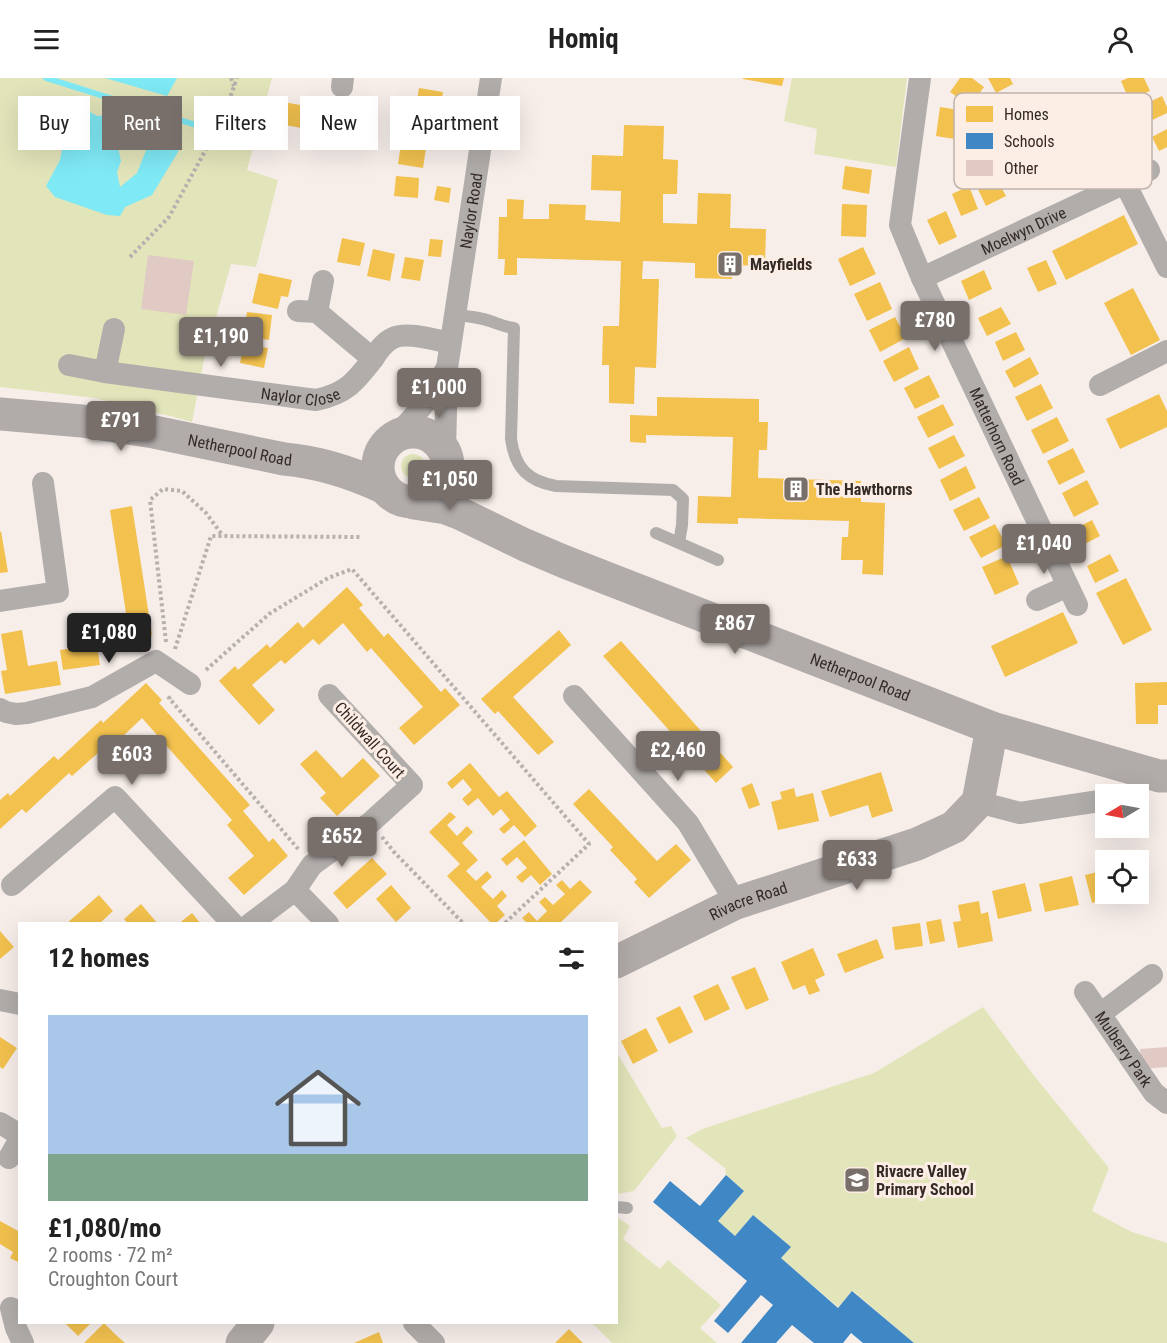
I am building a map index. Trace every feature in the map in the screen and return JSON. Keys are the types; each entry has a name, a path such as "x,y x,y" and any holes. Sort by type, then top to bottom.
{"main road":[{"name":"Netherpool Road","path":"0,414 82,421 177,436 354,474 385,488"},
{"path":"414,432 425,434 435,440 446,454 448,471 441,489 427,500 414,502 393,496 380,481 378,473 378,462 382,450 391,440 414,432"},
{"name":"Netherpool Road","path":"301,461 354,451 391,440"},
{"name":"Netherpool Road","path":"446,454 475,503 500,532"},
{"name":"Netherpool Road","path":"414,502 446,508 610,580 992,728 1163,776"},
{"path":"978,802 992,728"},
{"name":"Rivacre Road","path":"618,961 736,903 917,844 954,827 978,802"},
{"path":"242,1343 257,1324"}],"street":[{"name":"Naylor Road","path":"446,454 447,368 491,78"},
{"name":"Matterhorn Road","path":"920,78 900,225 922,278 1072,595 1037,600"},
{"name":"Moelwyn Drive","path":"922,278 1112,189"},
{"path":"1128,189 1167,267"},
{"path":"323,281 307,312 373,358"},
{"path":"105,372 114,329"},
{"name":"Naylor Close","path":"69,365 105,372 316,400 330,397 357,380 382,345 392,338 401,336 450,343"},
{"path":"1100,385 1167,351"},
{"path":"391,440 423,407 447,368"},
{"path":"0,601 58,592 43,483"},
{"path":"0,709 16,714 27,713 92,697 156,661 190,684"},
{"name":"Childwall Court","path":"329,695 411,785 370,823"},
{"path":"574,696 688,824 736,903"},
{"path":"12,885 115,797 231,922"},
{"path":"978,802 1020,813 1095,802"},
{"path":"253,922 296,890 312,865 370,823"},
{"path":"296,890 326,922"},
{"path":"1100,1014 1152,975"},
{"name":"Mulberry Park","path":"1085,992 1154,1093 1167,1103"},
{"path":"0,1000 18,1004"},
{"path":"0,1123 16,1149"},
{"path":"11,1308 23,1343"}],"lane":[{"path":"455,315 489,320 503,327 514,328 511,440 513,453 526,473 534,480 556,486 673,490 683,499 679,543"},
{"path":"656,533 718,560"}],"path":[{"path":"231,78 234,87"},
{"path":"130,257 169,217 222,120 237,78"},
{"path":"169,670 150,500 163,489 182,491 206,513 223,536"},
{"path":"169,670 211,536 362,537"},
{"path":"370,823 394,852 462,922"}],"green space":[{"path":"0,78 272,78 267,96 194,96 194,150 252,150 247,170 278,180 256,267 231,264 204,360 192,422 95,398 0,387"},
{"path":"792,78 907,78 896,167 814,154 817,129 784,121"},
{"path":"413,454 421,458 425,466 421,474 413,478 405,474 401,466 405,458"},
{"name":"Rivacre Valley Primary School","path":"983,1007 1032,1073 1109,1168 1092,1211 1132,1232 1167,1243 1167,1343 914,1343 853,1291 838,1307 781,1258 790,1246 753,1215 735,1236 718,1221 744,1191 726,1175 725,1168 686,1138 702,1129 874,1073"},
{"path":"618,1054 662,1128 671,1126 677,1136 634,1191 618,1194"},
{"path":"618,1218 630,1226 623,1239 660,1269 668,1260 721,1305 700,1328 717,1343 612,1343 593,1324 618,1324"}],"water":[{"path":"105,78 177,78 167,96"},
{"path":"90,112 97,116 102,116 102,150 119,150 121,161 117,172 120,187 137,173 146,150 179,150 152,195 125,207 120,216 107,215 55,197 46,186 60,160 62,150 90,150"}],"building: Homes":[{"path":"743,78 784,78 782,86"},
{"path":"960,78 972,78 984,87 980,93 954,95 950,92"},
{"path":"988,78 1010,78 1013,84 996,93"},
{"path":"1128,78 1144,78 1150,91 1126,93 1121,81"},
{"path":"419,88 443,92 442,96 418,96"},
{"path":"1162,96 1167,113 1152,120 1152,101"},
{"path":"288,103 300,105 300,128 288,126"},
{"path":"940,107 954,109 954,139 936,136"},
{"name":"Mayfields","path":"624,125 664,126 663,159 678,160 677,194 663,194 663,223 697,224 698,193 731,194 730,228 766,229 765,266 732,265 732,279 695,278 695,263 643,261 642,279 659,279 656,368 635,367 634,404 609,403 609,365 602,365 603,326 619,326 621,261 517,258 517,275 504,275 505,259 498,259 499,217 507,217 507,199 524,200 523,219 549,219 549,204 586,205 585,220 620,222 621,191 591,190 592,155 623,156"},
{"path":"1167,129 1167,147 1159,151 1152,137"},
{"path":"400,150 426,150 423,168 398,164"},
{"path":"845,166 872,170 869,194 842,189"},
{"path":"396,176 419,178 418,198 394,196"},
{"path":"437,186 451,188 449,203 434,200"},
{"path":"963,189 970,189 978,209 961,216 952,194"},
{"path":"978,189 1002,189 1006,196 986,206"},
{"path":"842,204 867,205 866,237 841,236"},
{"path":"946,211 957,237 939,245 927,220"},
{"path":"1124,215 1138,244 1066,280 1052,251"},
{"path":"342,238 365,243 360,266 337,262"},
{"path":"430,239 443,240 441,257 428,256"},
{"path":"863,247 876,274 850,286 838,259"},
{"path":"373,249 395,254 390,281 367,276"},
{"path":"405,257 424,260 420,281 401,278"},
{"path":"1046,260 1057,284 1038,292 1027,268"},
{"path":"984,270 992,289 969,300 961,281"},
{"path":"259,273 292,280 288,297 281,296 278,309 252,303"},
{"path":"880,282 892,309 867,321 854,294"},
{"path":"1133,288 1160,340 1131,355 1104,303"},
{"path":"1001,307 1011,324 987,336 978,318"},
{"path":"247,312 272,315 269,340 244,336"},
{"path":"895,317 906,338 880,352 869,330"},
{"path":"1016,332 1025,350 1003,361 995,342"},
{"path":"244,344 268,348 264,368 240,363"},
{"path":"909,347 919,369 894,382 883,361"},
{"path":"1030,357 1039,374 1014,388 1005,371"},
{"path":"929,375 940,397 915,409 904,388"},
{"path":"1041,384 1053,408 1027,421 1015,397"},
{"path":"1159,394 1167,411 1167,427 1120,449 1106,419"},
{"name":"The Hawthorns","path":"657,397 759,399 759,422 768,422 767,450 759,450 758,478 861,481 861,502 885,503 883,575 862,574 863,560 841,560 842,537 848,537 849,521 738,518 738,524 697,523 698,496 731,497 733,437 646,435 646,443 630,442 630,415 657,416"},
{"path":"943,404 954,425 928,438 917,417"},
{"path":"1057,417 1069,441 1043,454 1031,430"},
{"path":"954,435 965,456 939,469 928,448"},
{"path":"1073,448 1085,472 1059,485 1047,461"},
{"path":"966,466 976,488 950,501 940,480"},
{"path":"1087,480 1099,504 1074,517 1062,493"},
{"path":"979,497 990,518 964,531 953,510"},
{"path":"132,506 152,635 130,639 110,510"},
{"path":"1092,520 1100,536 1079,547 1071,531"},
{"path":"995,524 1006,545 981,558 969,537"},
{"path":"0,532 8,572 0,573"},
{"path":"1110,554 1119,571 1095,583 1087,566"},
{"path":"1007,556 1019,584 995,595 982,567"},
{"path":"1126,578 1152,630 1123,645 1096,593"},
{"path":"347,587 363,605 359,608 384,637 388,633 441,692 445,688 460,705 414,745 399,728 423,707 371,648 367,652 343,623 319,645 313,639 285,664 281,660 252,685 275,710 259,725 219,681 235,666 238,670 267,644 270,648 298,622 303,628"},
{"path":"1063,612 1078,643 1005,677 991,646"},
{"path":"22,630 28,666 57,661 61,685 5,694 1,671 7,670 1,634"},
{"path":"559,630 571,645 513,697 554,742 538,755 498,711 495,714 481,699"},
{"path":"621,641 733,767 716,783 603,656"},
{"path":"97,645 100,665 63,670 60,650"},
{"path":"1167,682 1167,705 1158,705 1158,724 1136,724 1135,683"},
{"path":"146,683 162,700 159,703 250,805 243,811 269,842 273,838 288,856 244,895 228,878 254,856 227,825 232,820 142,718 119,740 116,737 72,776 69,773 26,813 22,809 0,829 0,800 8,793 10,796 54,756 58,760"},
{"path":"316,750 342,778 363,758 380,776 337,816 320,798 326,793 300,764"},
{"path":"470,763 499,797 507,791 537,826 525,837 514,825 504,834 499,829 510,820 501,809 493,816 478,798 468,806 462,799 472,790 463,779 452,789 447,783"},
{"path":"881,772 893,811 872,818 868,805 830,817 821,791"},
{"path":"752,783 760,805 749,809 741,788"},
{"path":"794,788 796,797 813,793 819,821 778,830 771,802 782,799 780,792"},
{"path":"589,789 657,861 676,844 691,860 649,898 634,882 637,879 610,850 613,847 573,804"},
{"path":"450,812 456,817 447,825 457,836 467,826 473,832 462,843 478,860 466,871 476,881 487,871 492,877 481,887 493,899 502,890 507,896 497,906 505,915 497,922 490,922 447,876 460,864 429,832"},
{"path":"524,840 552,874 540,885 531,875 522,883 516,877 527,868 517,857 507,866 501,859"},
{"path":"372,858 387,874 347,909 333,893"},
{"path":"1095,873 1095,902 1092,903 1085,875"},
{"path":"1072,876 1079,905 1045,912 1039,884"},
{"path":"562,880 570,889 580,880 592,892 561,922 526,922 522,918 529,912 537,921 547,911 539,902 545,897 553,905 565,894 556,885"},
{"path":"1025,883 1032,911 998,919 992,891"},
{"path":"391,885 411,908 396,922 376,899"},
{"path":"99,895 113,911 101,922 68,922"},
{"path":"979,901 981,914 988,912 993,941 958,948 953,922 961,921 958,905"},
{"path":"141,904 156,922 126,922 124,919"},
{"path":"192,913 199,922 181,922"},
{"path":"941,919 945,941 930,944 926,922"},
{"path":"920,923 923,946 895,950 892,927"},
{"path":"0,931 14,947 0,959"},
{"path":"877,939 884,958 845,973 837,954"},
{"path":"813,948 825,975 815,980 820,991 809,995 805,985 793,990 781,962"},
{"path":"755,967 769,1000 746,1010 731,977"},
{"path":"718,984 730,1009 705,1021 693,996"},
{"path":"680,1006 693,1032 669,1044 656,1018"},
{"path":"646,1028 658,1051 633,1064 621,1041"},
{"path":"0,1037 17,1048 3,1069 0,1067"},
{"path":"0,1221 18,1231 18,1262 10,1258 13,1252 0,1244"},
{"path":"66,1324 90,1324 78,1336"},
{"path":"105,1324 125,1343 84,1343"},
{"path":"569,1329 583,1343 555,1343"},
{"path":"379,1332 383,1343 354,1343"}],"building: Schools":[{"path":"726,1175 744,1191 718,1221 735,1236 753,1215 791,1247 781,1258 838,1308 852,1291 914,1343 863,1343 851,1333 843,1343 814,1343 792,1325 776,1343 741,1343 773,1305 761,1295 728,1333 714,1321 747,1281 653,1202 670,1181 700,1206"}],"building: Other":[{"path":"148,255 194,261 186,315 141,309"},
{"path":"1167,1047 1167,1067 1141,1069 1140,1049"}],"waterway":[{"path":"46,78 194,124"}],"place":[{"name":"Mayfields","path":"730,264"},
{"name":"The Hawthorns","path":"796,489"},
{"name":"Rivacre Valley Primary School","path":"857,1180"}]}
